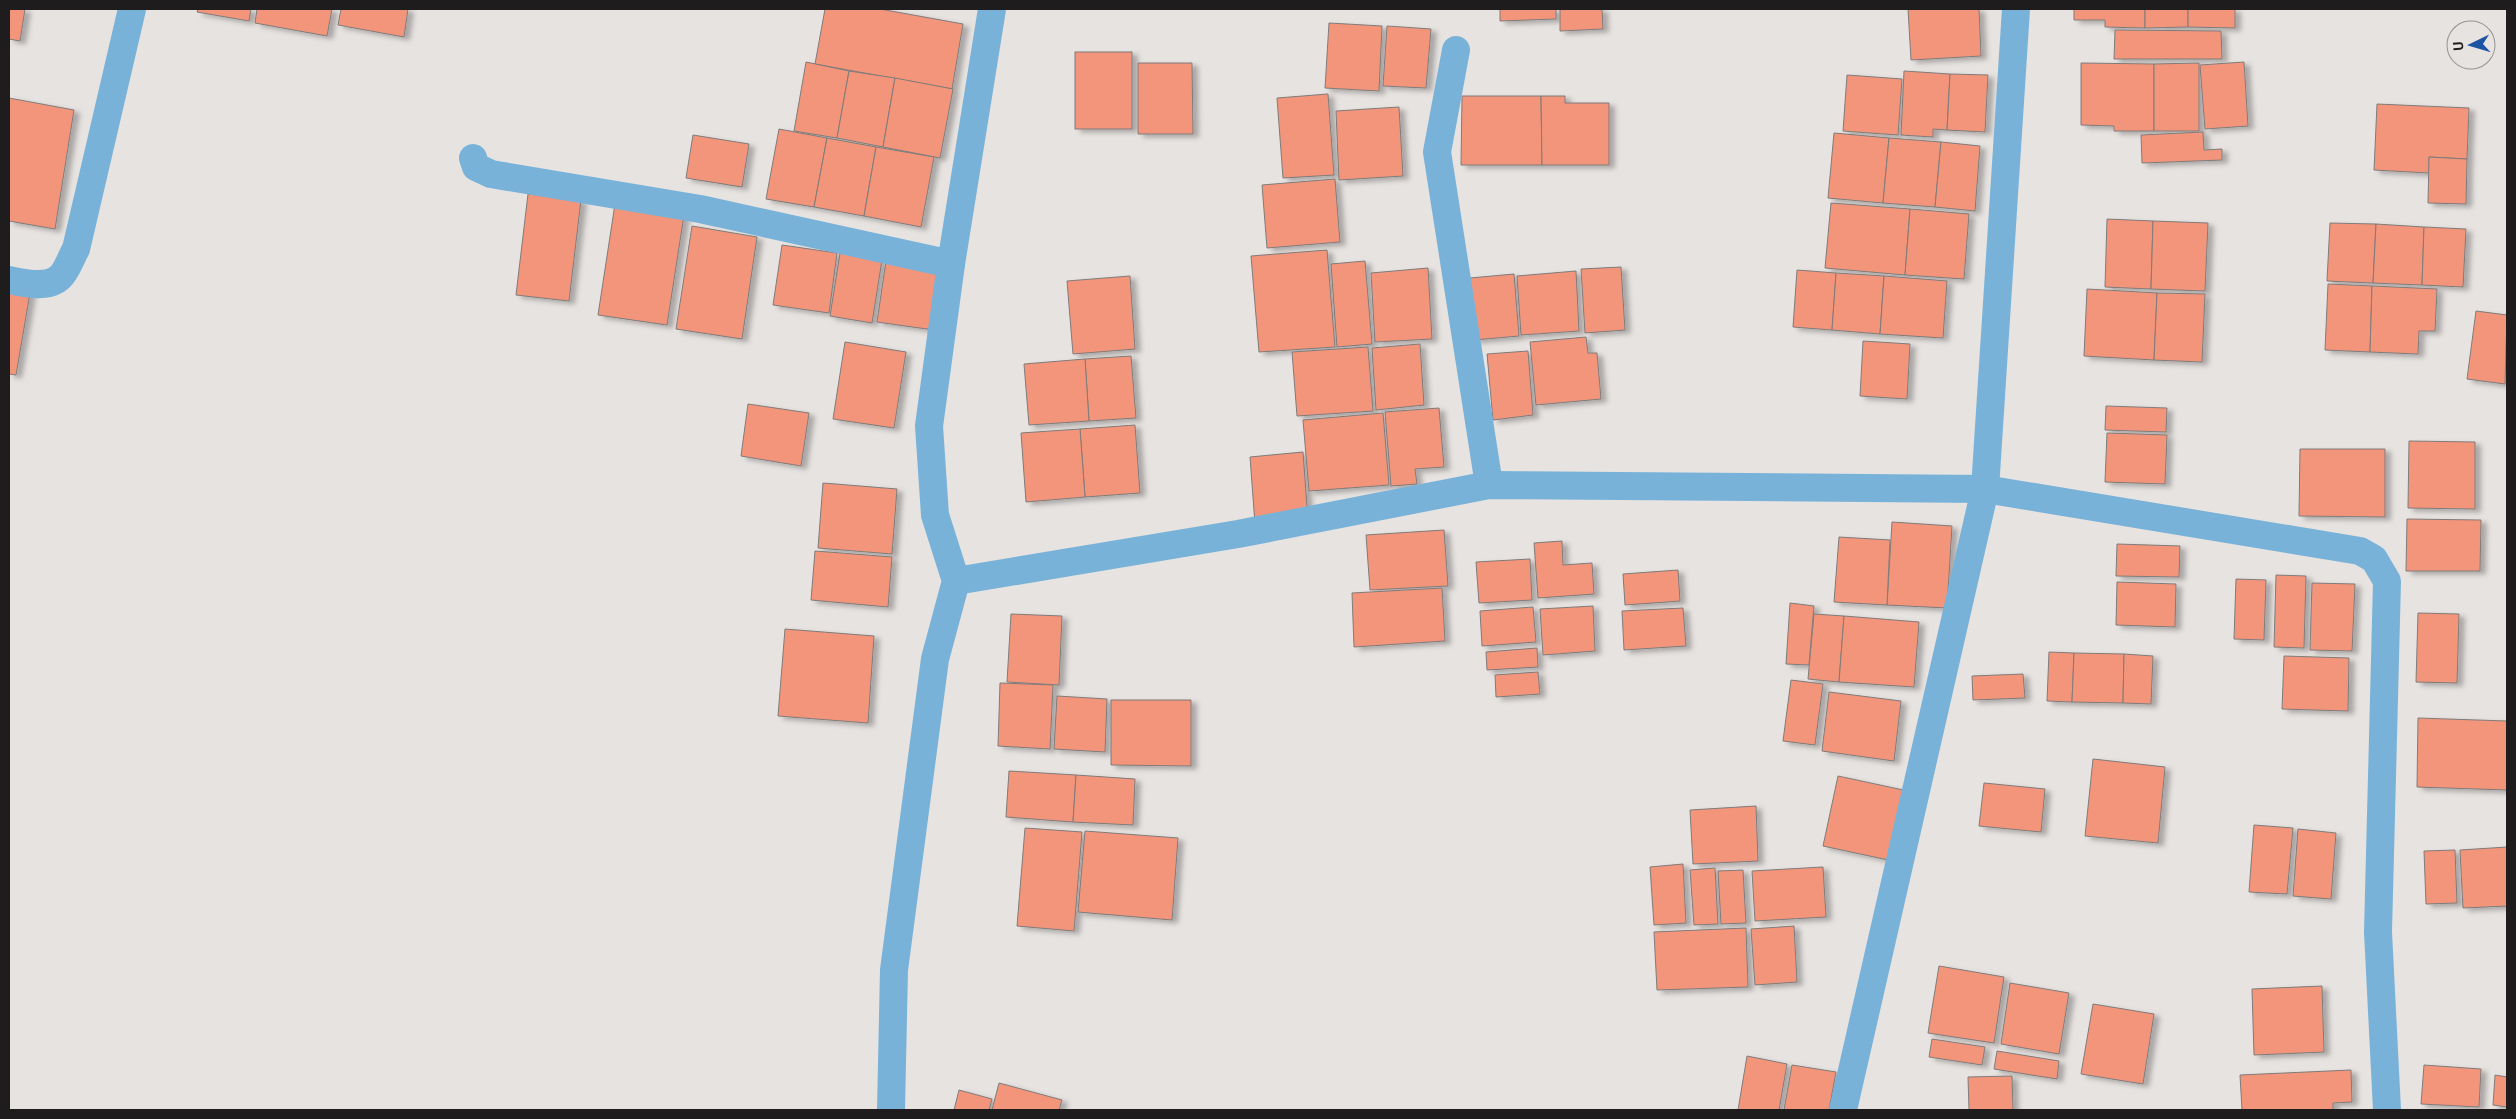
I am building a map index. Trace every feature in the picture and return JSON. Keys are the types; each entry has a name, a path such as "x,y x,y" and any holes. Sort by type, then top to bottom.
{"street":[{"path":"9,280 28,284 48,283 60,278 76,249 132,9"},
{"path":"891,1110 894,970 935,659 956,581 935,515 929,426 951,264 992,9"},
{"path":"1843,1110 1985,489 2016,9"},
{"path":"1456,50 1437,152 1489,485"},
{"path":"473,158 476,167 491,174 700,209 951,264"},
{"path":"956,581 1238,534 1489,485 1985,489 2360,551 2374,559 2387,581 2378,932 2387,1110"}],"building":[{"path":"9,9 25,9 20,41 9,39"},
{"path":"198,9 251,9 249,21 197,12"},
{"path":"257,9 332,9 327,36 255,23"},
{"path":"341,9 408,9 404,37 338,25"},
{"path":"825,9 880,9 963,24 952,89 815,64"},
{"path":"1500,9 1556,9 1556,19 1500,21"},
{"path":"1560,9 1602,9 1603,29 1560,31"},
{"path":"1908,9 1979,9 1981,56 1911,60"},
{"path":"2074,9 2145,9 2145,28 2105,27 2105,20 2074,20"},
{"path":"2145,9 2188,9 2188,27 2145,28"},
{"path":"2188,9 2235,9 2235,28 2188,27"},
{"path":"1329,23 1382,26 1379,91 1325,88"},
{"path":"1387,26 1431,29 1426,88 1383,86"},
{"path":"2115,30 2221,31 2222,59 2114,59"},
{"path":"1075,52 1132,52 1132,129 1075,129"},
{"path":"806,62 849,71 837,138 794,131"},
{"path":"2244,62 2248,126 2205,129 2200,65"},
{"path":"1138,63 1192,63 1193,134 1138,134"},
{"path":"2081,63 2154,64 2154,131 2114,131 2114,126 2081,125"},
{"path":"2199,63 2199,131 2154,131 2154,64"},
{"path":"849,71 895,78 883,147 837,138"},
{"path":"1904,71 1950,74 1947,130 1933,129 1933,137 1901,135"},
{"path":"1950,74 1988,75 1985,132 1947,130"},
{"path":"1847,75 1902,79 1898,135 1843,131"},
{"path":"895,78 953,89 940,158 883,147"},
{"path":"1328,94 1334,175 1283,178 1277,98"},
{"path":"1462,96 1541,96 1542,165 1461,165"},
{"path":"1541,96 1565,96 1565,103 1609,103 1609,165 1542,165"},
{"path":"9,98 74,110 55,229 9,221"},
{"path":"2377,104 2469,108 2467,159 2429,157 2429,173 2374,170"},
{"path":"1399,107 1403,176 1339,180 1336,111"},
{"path":"779,129 827,138 814,207 766,199"},
{"path":"2203,132 2204,150 2222,149 2222,160 2142,163 2141,135"},
{"path":"1834,133 1889,138 1883,203 1828,198"},
{"path":"693,135 749,144 742,187 686,178"},
{"path":"827,138 876,147 864,216 814,207"},
{"path":"1889,138 1941,142 1935,207 1883,203"},
{"path":"1941,142 1980,146 1975,211 1935,207"},
{"path":"876,147 934,157 921,227 864,216"},
{"path":"2429,157 2467,159 2466,204 2428,203"},
{"path":"1335,179 1340,242 1267,248 1262,185"},
{"path":"528,194 581,200 569,301 516,295"},
{"path":"1831,203 1910,209 1905,275 1825,268"},
{"path":"615,204 684,215 667,325 598,315"},
{"path":"1910,209 1969,214 1964,279 1905,275"},
{"path":"2107,219 2153,221 2151,289 2105,287"},
{"path":"2153,221 2208,223 2205,291 2151,289"},
{"path":"2330,223 2376,224 2373,283 2327,281"},
{"path":"2376,224 2424,227 2422,285 2373,283"},
{"path":"692,226 757,237 742,339 676,329"},
{"path":"2424,227 2466,229 2463,287 2422,285"},
{"path":"782,245 837,253 829,313 773,305"},
{"path":"1327,250 1335,347 1259,352 1251,256"},
{"path":"840,253 882,260 872,323 830,316"},
{"path":"886,261 943,269 934,330 877,322"},
{"path":"1365,261 1372,344 1337,347 1331,264"},
{"path":"1621,267 1625,330 1585,333 1581,269"},
{"path":"1428,268 1432,339 1375,342 1371,273"},
{"path":"1797,270 1836,273 1832,330 1793,327"},
{"path":"1576,271 1579,331 1521,335 1517,276"},
{"path":"1836,273 1884,276 1880,334 1832,330"},
{"path":"1514,274 1519,336 1474,340 1470,278"},
{"path":"1130,276 1135,349 1073,354 1067,281"},
{"path":"1884,276 1947,281 1943,338 1880,334"},
{"path":"2328,284 2372,286 2370,352 2325,350"},
{"path":"2372,286 2437,289 2435,331 2419,331 2418,354 2370,352"},
{"path":"9,289 30,293 16,375 9,374"},
{"path":"2087,289 2157,293 2154,360 2084,356"},
{"path":"2157,293 2205,294 2202,362 2154,360"},
{"path":"2476,311 2507,315 2505,384 2467,379"},
{"path":"1586,337 1588,353 1597,353 1601,399 1536,405 1530,342"},
{"path":"1863,341 1910,344 1907,399 1860,396"},
{"path":"845,342 906,352 894,428 833,419"},
{"path":"1420,344 1424,405 1376,410 1372,348"},
{"path":"1368,347 1373,411 1297,416 1292,352"},
{"path":"1528,351 1533,415 1493,420 1487,354"},
{"path":"1131,356 1136,418 1089,421 1085,359"},
{"path":"1085,359 1089,421 1029,425 1024,364"},
{"path":"748,404 809,413 801,466 741,456"},
{"path":"2106,406 2167,408 2166,432 2105,430"},
{"path":"1439,408 1444,467 1415,469 1417,484 1391,486 1385,412"},
{"path":"1383,413 1389,485 1309,491 1303,420"},
{"path":"1135,425 1140,493 1085,497 1080,429"},
{"path":"1080,429 1085,497 1026,502 1021,433"},
{"path":"2107,433 2167,435 2165,484 2105,482"},
{"path":"2409,441 2475,442 2475,509 2408,508"},
{"path":"2300,449 2385,449 2385,517 2299,516"},
{"path":"1303,452 1308,520 1255,524 1250,457"},
{"path":"823,483 897,489 892,554 818,548"},
{"path":"2407,519 2481,520 2480,571 2406,571"},
{"path":"1892,522 1952,526 1947,608 1887,605"},
{"path":"1444,530 1448,586 1370,590 1366,535"},
{"path":"1839,537 1890,540 1887,605 1834,602"},
{"path":"1562,541 1563,565 1592,563 1594,594 1538,598 1534,543"},
{"path":"2117,544 2180,546 2179,577 2116,576"},
{"path":"815,551 892,557 888,607 811,600"},
{"path":"1530,559 1532,600 1479,603 1476,562"},
{"path":"1678,570 1680,601 1625,605 1623,574"},
{"path":"2276,575 2306,576 2304,648 2274,647"},
{"path":"2236,579 2266,580 2264,640 2234,639"},
{"path":"2117,582 2176,584 2175,627 2116,625"},
{"path":"2312,583 2355,584 2352,651 2310,650"},
{"path":"1442,588 1445,641 1354,647 1352,593"},
{"path":"1790,603 1814,606 1809,665 1786,664"},
{"path":"1593,606 1595,651 1543,655 1540,609"},
{"path":"1533,607 1536,642 1482,646 1480,611"},
{"path":"1683,608 1686,646 1624,650 1622,611"},
{"path":"2418,613 2459,614 2457,683 2416,682"},
{"path":"1011,614 1062,616 1059,685 1007,682"},
{"path":"1814,614 1844,616 1839,682 1808,679"},
{"path":"1844,616 1919,622 1914,687 1839,682"},
{"path":"785,629 874,636 868,723 778,716"},
{"path":"1537,648 1538,667 1487,670 1486,652"},
{"path":"2049,652 2074,653 2072,702 2047,701"},
{"path":"2074,653 2124,654 2123,703 2072,702"},
{"path":"2124,654 2153,656 2151,704 2123,703"},
{"path":"2284,656 2349,658 2348,711 2282,709"},
{"path":"1538,672 1540,694 1496,697 1495,675"},
{"path":"2023,674 2025,698 1973,700 1972,676"},
{"path":"1791,680 1823,684 1815,745 1783,741"},
{"path":"1000,683 1053,685 1050,749 998,746"},
{"path":"1829,692 1901,701 1894,761 1822,751"},
{"path":"1057,696 1107,699 1105,752 1054,749"},
{"path":"1111,700 1191,700 1191,766 1111,765"},
{"path":"2418,718 2507,721 2507,790 2417,787"},
{"path":"2093,759 2165,767 2158,843 2085,836"},
{"path":"1009,771 1076,775 1073,822 1006,817"},
{"path":"1076,775 1135,779 1133,825 1073,822"},
{"path":"1838,776 1908,791 1893,861 1823,846"},
{"path":"1984,783 2045,789 2041,832 1979,826"},
{"path":"1756,806 1758,861 1693,864 1690,810"},
{"path":"2254,825 2293,828 2287,894 2249,892"},
{"path":"1025,828 1082,832 1074,931 1017,926"},
{"path":"2298,829 2336,833 2331,899 2293,896"},
{"path":"1085,831 1178,838 1172,920 1078,912"},
{"path":"2507,847 2507,906 2463,908 2460,850"},
{"path":"2455,850 2457,903 2426,904 2424,851"},
{"path":"1683,864 1686,923 1654,925 1650,867"},
{"path":"1823,867 1826,917 1755,921 1752,871"},
{"path":"1715,868 1718,924 1694,925 1690,870"},
{"path":"1743,870 1746,923 1721,924 1718,871"},
{"path":"1794,926 1797,982 1755,985 1751,929"},
{"path":"1746,928 1748,987 1657,990 1654,932"},
{"path":"1939,966 2004,977 1994,1043 1928,1033"},
{"path":"2010,983 2069,993 2059,1054 2001,1044"},
{"path":"2322,986 2324,1052 2254,1055 2252,989"},
{"path":"2093,1004 2154,1014 2143,1084 2081,1074"},
{"path":"1932,1039 1985,1047 1982,1065 1929,1057"},
{"path":"1997,1051 2059,1061 2057,1079 1994,1069"},
{"path":"1747,1056 1787,1064 1779,1110 1738,1110"},
{"path":"1792,1065 1836,1072 1829,1110 1784,1110"},
{"path":"2424,1065 2481,1069 2479,1107 2421,1104"},
{"path":"2351,1070 2352,1102 2333,1103 2333,1110 2242,1110 2240,1075"},
{"path":"2495,1075 2507,1077 2507,1107 2493,1105"},
{"path":"2012,1076 2013,1110 1969,1110 1968,1077"},
{"path":"999,1083 1062,1100 1059,1110 992,1110"},
{"path":"959,1090 992,1099 989,1110 954,1110"}]}
